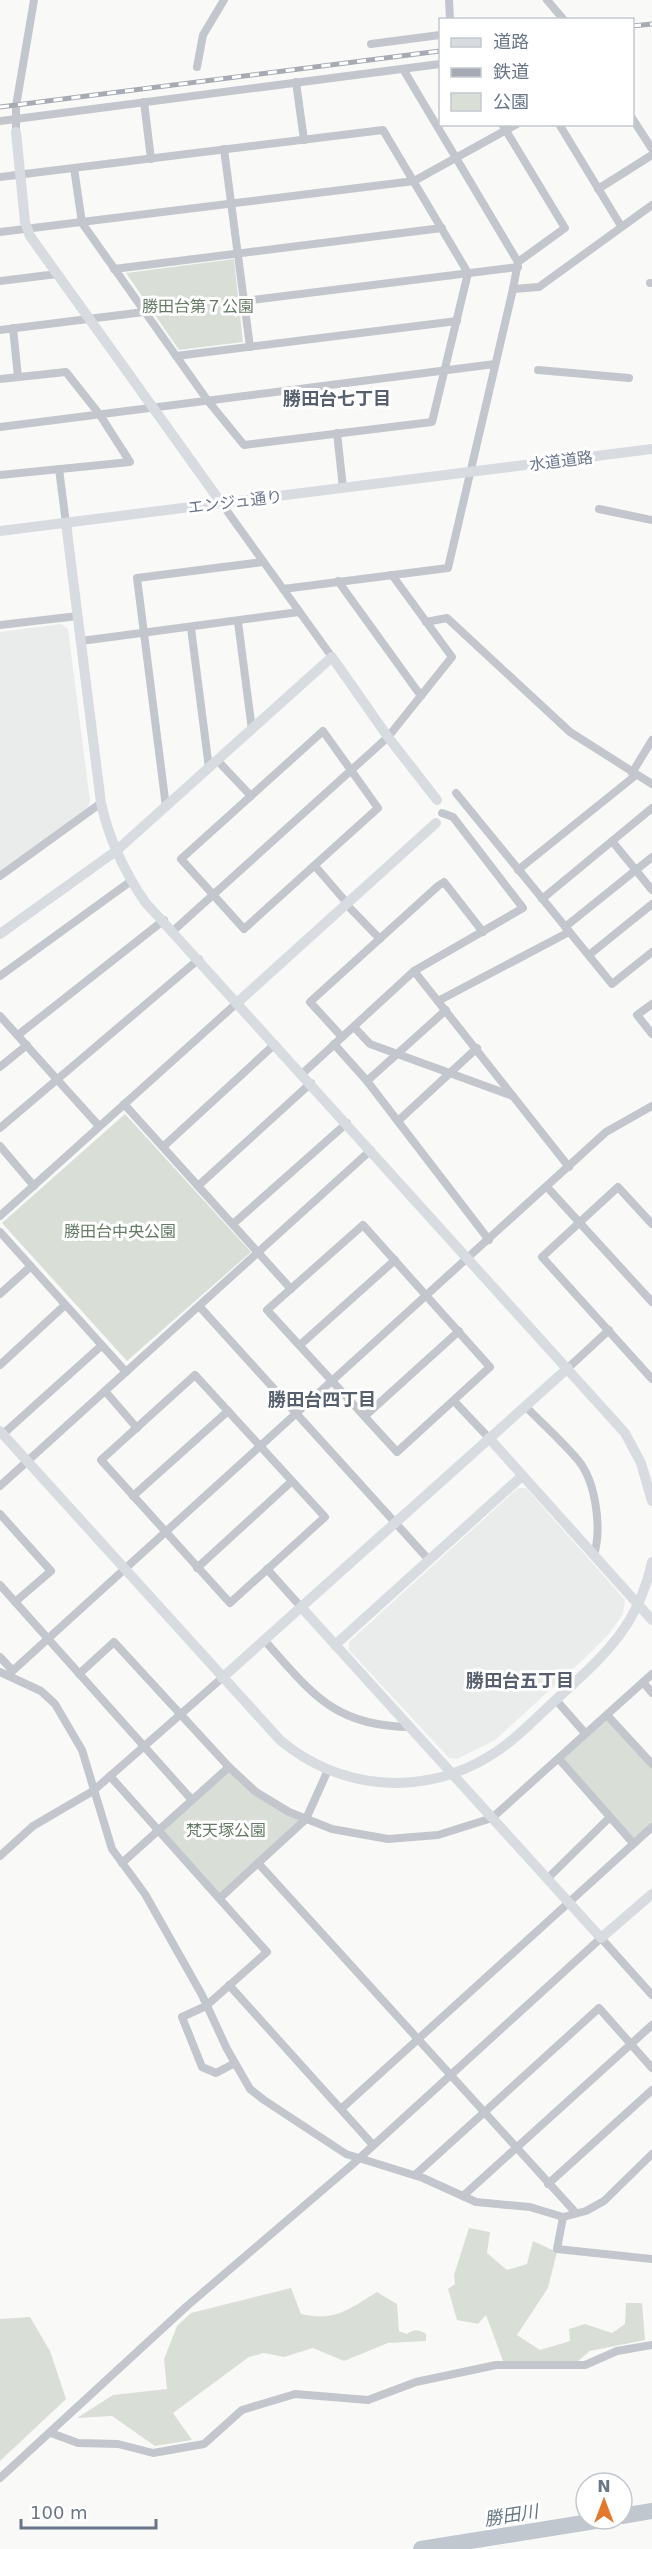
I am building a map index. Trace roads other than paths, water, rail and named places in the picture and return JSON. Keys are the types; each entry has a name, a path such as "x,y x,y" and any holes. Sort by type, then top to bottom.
{"street":[{"path":"34,0 15,119 26,228 87,319 388,737 437,800 439,818"},
{"path":"197,67 203,34 224,0"},
{"path":"449,0 450,18"},
{"path":"547,0 562,18"},
{"path":"371,44 439,35"},
{"path":"0,121 439,64"},
{"path":"283,589 448,568 471,472 518,264 403,69"},
{"path":"296,82 304,140"},
{"path":"144,102 151,159"},
{"path":"634,120 652,149"},
{"path":"560,126 621,226"},
{"path":"0,232 414,181 457,159 504,128 565,228 518,264 468,273 244,301"},
{"path":"0,177 383,130 468,273 432,422 244,445 208,401 81,223 74,168"},
{"path":"224,149 250,347"},
{"path":"598,189 652,155"},
{"path":"513,289 538,287 652,205"},
{"path":"114,269 442,228"},
{"path":"0,281 57,274"},
{"path":"0,330 144,312"},
{"path":"176,356 457,321"},
{"path":"13,328 18,377"},
{"path":"0,427 495,364"},
{"path":"538,370 629,378"},
{"path":"0,379 66,372 100,415 130,462 0,476"},
{"path":"337,434 343,488"},
{"name":"水道道路","path":"471,472 652,449"},
{"path":"59,469 101,803 116,851 131,881 145,902 164,920 625,1433 650,1480 652,1501"},
{"name":"エンジュ通り","path":"0,531 471,472"},
{"path":"599,509 652,520"},
{"path":"166,807 137,578 263,562"},
{"path":"173,930 388,737 452,657 392,575"},
{"path":"338,581 421,696"},
{"path":"81,641 238,622 299,612"},
{"path":"0,625 78,616"},
{"path":"426,622 447,618 570,732 652,784"},
{"path":"238,622 252,730"},
{"path":"191,627 208,768"},
{"path":"0,934 116,851 332,657"},
{"path":"323,731 351,770 378,808 244,929 181,860 323,731"},
{"path":"518,870 634,774 652,740"},
{"path":"218,760 250,796"},
{"path":"456,793 612,984 652,952"},
{"path":"0,876 101,803"},
{"path":"542,899 652,808"},
{"path":"0,1216 439,818 453,818 523,908 414,971 302,1074"},
{"path":"612,841 652,890"},
{"path":"438,1001 567,930 652,857"},
{"path":"315,867 380,939"},
{"path":"0,976 131,881"},
{"path":"342,1037 310,1002 444,882 483,932"},
{"path":"589,956 652,904"},
{"path":"18,1035 164,920"},
{"path":"0,1128 199,959"},
{"path":"414,971 569,1167"},
{"path":"652,1004 638,1015 652,1034"},
{"path":"367,1081 446,1010"},
{"path":"0,1016 99,1126"},
{"path":"354,1027 370,1044 395,1055 513,1096"},
{"path":"164,1146 275,1044"},
{"path":"334,1044 367,1081 489,1240"},
{"path":"0,1067 27,1045"},
{"path":"398,1121 477,1048"},
{"path":"198,1186 311,1083"},
{"path":"124,1104 291,1289"},
{"path":"7,1672 47,1639 606,1132 649,1109 652,1120"},
{"path":"233,1224 347,1123"},
{"path":"0,1146 34,1186"},
{"path":"0,1486 371,1150"},
{"path":"547,1187 652,1302"},
{"path":"652,1224 618,1187 542,1257 652,1377"},
{"path":"363,1225 395,1260 490,1367 397,1452 267,1310 363,1225"},
{"path":"0,1232 126,1372"},
{"path":"300,1345 395,1260"},
{"path":"0,1294 30,1267"},
{"path":"0,1365 65,1305"},
{"path":"199,1306 429,1560"},
{"path":"0,1856 33,1826 93,1791 609,1330"},
{"path":"365,1416 459,1331"},
{"path":"101,1346 1,1432 280,1740 328,1770 364,1781 389,1784 429,1781 452,1775 500,1749 605,1654 624,1632 639,1606 652,1562"},
{"path":"195,1375 325,1517 230,1603 101,1460 137,1428 195,1375"},
{"path":"105,1391 137,1428"},
{"path":"454,1401 652,1620"},
{"path":"525,1406 579,1462 597,1515 598,1540 594,1555"},
{"path":"133,1496 228,1411"},
{"path":"335,1645 522,1476"},
{"path":"198,1568 292,1481"},
{"path":"0,1514 51,1570 15,1602"},
{"path":"267,1569 652,1995"},
{"path":"0,1585 192,1800"},
{"path":"264,1640 311,1692 330,1707 371,1724 410,1727"},
{"path":"79,1674 114,1642 229,1767 264,1798 306,1820 352,1835 388,1839 438,1835 492,1818 652,1674"},
{"path":"0,1656 7,1672 41,1691 55,1704 82,1750 93,1780 93,1791 112,1850 150,1903 250,2089 292,2120 346,2154 415,2175 476,2202 530,2207 563,2217 586,2211 604,2201 652,2154"},
{"path":"643,1683 652,1693"},
{"path":"556,1700 585,1733"},
{"path":"607,1715 652,1764"},
{"path":"559,1759 633,1843"},
{"path":"122,1863 229,1767"},
{"path":"220,1898 306,1820 328,1770"},
{"path":"110,1776 267,1952 206,2006 182,2017 202,2067 216,2073 235,2063"},
{"path":"547,1879 610,1817"},
{"path":"341,2109 652,1827"},
{"path":"258,1863 576,2213"},
{"path":"0,2478 188,2306 373,2145 652,1894"},
{"path":"229,1985 373,2145"},
{"path":"415,2175 599,2008 652,2068"},
{"path":"463,2196 652,2025"},
{"path":"548,2184 652,2090"},
{"path":"563,2217 557,2249 652,2259"},
{"path":"51,2433 78,2443 118,2444 153,2453 204,2444 242,2410 295,2394 368,2400 416,2382 486,2367 585,2365 617,2351 652,2345"}],"waterway":[{"name":"勝田川","path":"634,2514 652,2511"},
{"name":"勝田川","path":"421,2549 574,2524"}],"railway":[{"path":"634,26 652,24"},
{"path":"0,107 439,51"}],"district":[{"name":"勝田台七丁目","path":"337,398"},
{"name":"勝田台四丁目","path":"322,1399"},
{"name":"勝田台五丁目","path":"520,1680"}],"park label":[{"name":"勝田台第７公園","path":"198,306"},
{"name":"勝田台中央公園","path":"120,1231"},
{"name":"梵天塚公園","path":"226,1830"}]}
